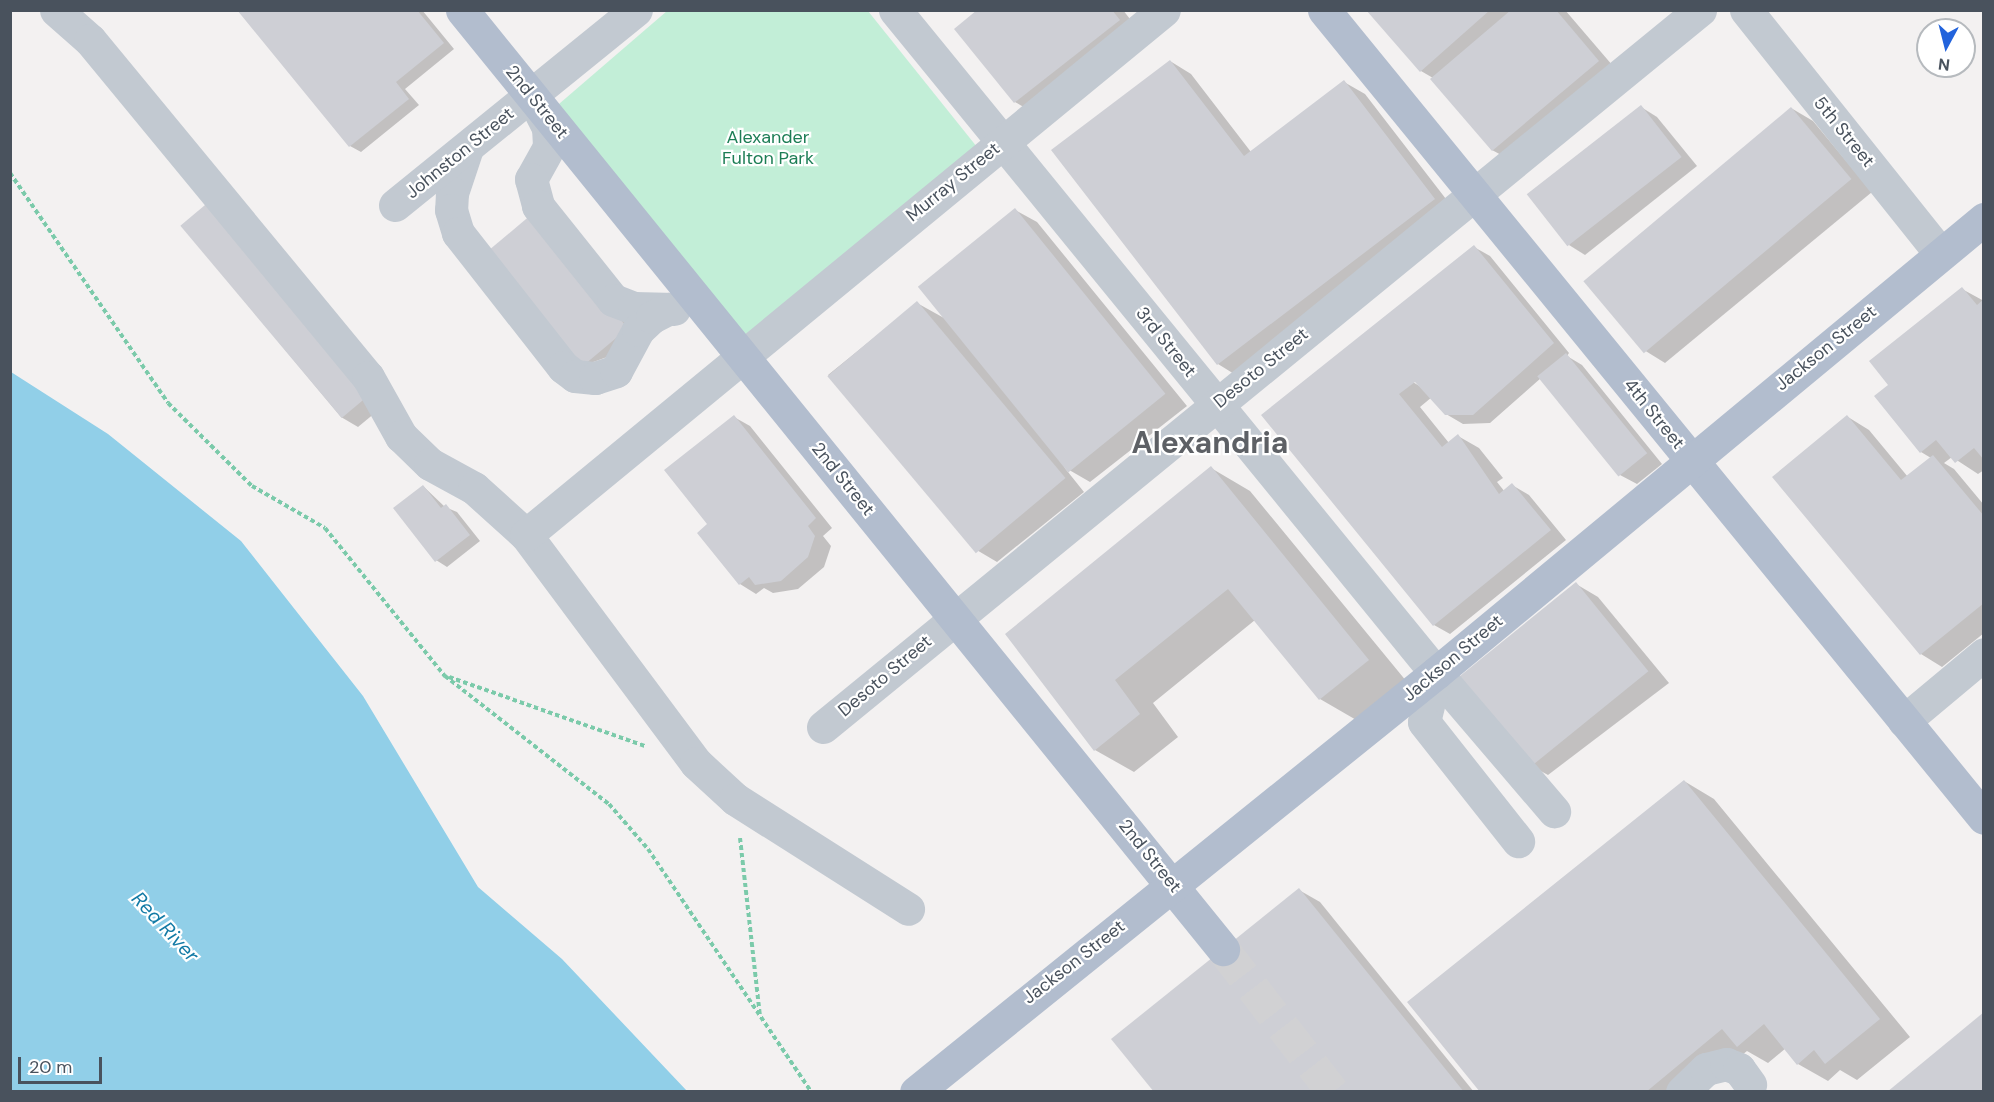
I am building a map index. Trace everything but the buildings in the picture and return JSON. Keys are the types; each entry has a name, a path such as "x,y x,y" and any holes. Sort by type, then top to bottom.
{"main road":[{"name":"2nd Street","path":"462,10 1173,884 1223,949"},
{"name":"4th Street","path":"1324,10 1983,818"},
{"name":"Jackson Street","path":"916,1092 1436,673 1691,459 1983,219"}],"street":[{"path":"56,10 90,40 368,377 401,436 430,464 474,488 526,535 696,763 735,799 908,909"},
{"name":"Johnston Street","path":"395,205 636,10"},
{"name":"3rd Street","path":"896,10 1436,673 1554,811"},
{"name":"Murray Street","path":"526,535 1164,10"},
{"name":"Desoto Street","path":"823,727 1700,10"},
{"name":"5th Street","path":"1746,10 1941,254"},
{"path":"531,95 548,127 549,147 531,179 538,206 612,300 634,308 707,311"},
{"path":"467,148 452,193 451,210 458,233 563,367 575,376 595,378 616,371 638,330 652,316 668,309"},
{"path":"1904,721 1983,654"},
{"path":"1436,673 1424,722 1518,841"},
{"path":"1682,1092 1706,1069 1726,1064 1739,1069 1750,1084"}],"path":[{"path":"10,173 168,402 252,486 325,528 445,676 609,804 648,849 811,1092"},
{"path":"445,676 653,748"},
{"path":"735,799 760,1017"}],"green space":[{"name":"Alexander Fulton Park","path":"667,11 868,11 981,152 743,350 552,110"}],"water":[{"name":"Red River","path":"11,372 108,434 241,541 363,696 478,887 562,959 687,1091 11,1091"}],"tunnel":[{"path":"1223,949 1333,1092"}],"district":[{"name":"Alexandria","path":"1210,443"}]}
